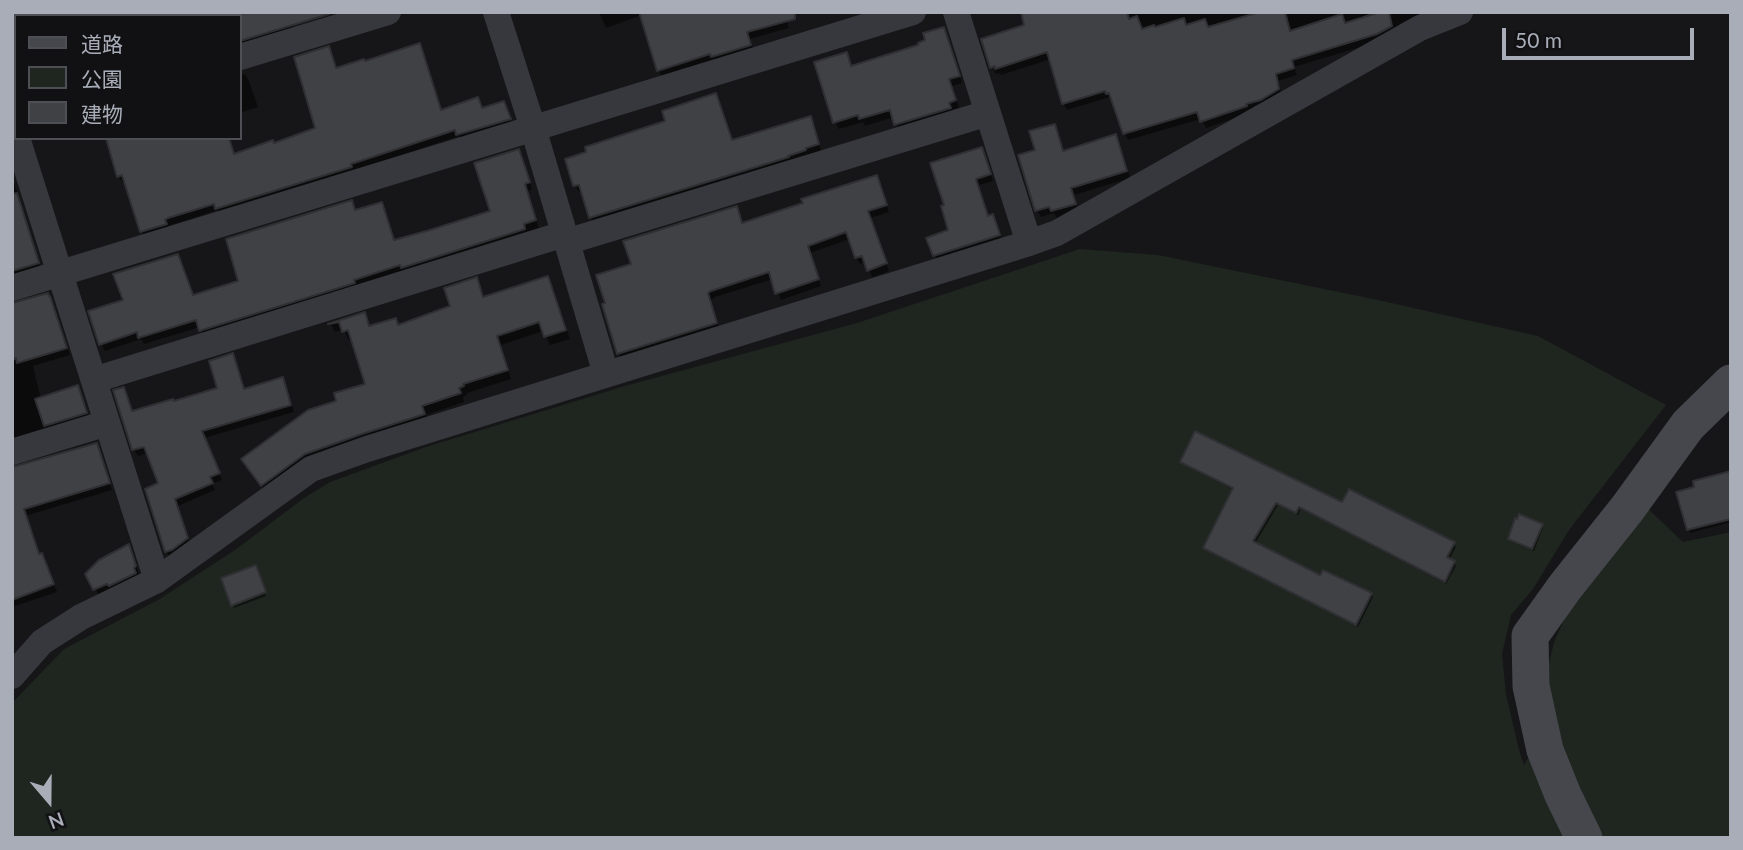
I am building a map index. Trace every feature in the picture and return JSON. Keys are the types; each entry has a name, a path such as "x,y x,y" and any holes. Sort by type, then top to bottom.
{"street":[{"path":"242,56 388,12"},
{"path":"496,12 606,374"},
{"path":"12,288 913,12"},
{"path":"956,12 1029,243"},
{"path":"13,674 42,642 81,617 157,580 311,468 1057,233 1417,20 1460,12"},
{"path":"94,380 988,113"},
{"path":"18,140 157,580"},
{"path":"1584,838 1545,750 1531,686 1530,636 1688,425 1731,383"},
{"path":"12,452 107,423"}],"green space":[{"path":"1080,249 1158,255 1538,336 1666,405 1569,530 1533,589 1511,615 1502,654 1506,694 1524,765 1528,758 1553,736 1545,681 1554,642 1570,607 1642,503 1683,542 1731,532 1731,838 12,838 12,703 64,649 158,600 235,550 304,498 330,482 426,447 625,386 857,323"}],"building":[{"path":"328,12 329,14 242,40 240,14"},
{"path":"639,12 795,12 795,19 747,32 751,45 711,57 710,54 657,71"},
{"path":"1021,12 1127,12 1129,19 1137,16 1142,29 1184,18 1186,25 1205,19 1208,27 1260,12 1285,12 1290,31 1342,14 1345,23 1380,12 1389,12 1392,26 1377,34 1292,60 1294,68 1276,74 1279,89 1261,100 1246,104 1247,106 1200,122 1197,112 1123,134 1109,93 1106,94 1105,91 1062,104 1047,52 995,69 995,66 990,68 981,39 1024,25"},
{"path":"944,27 960,76 949,79 956,100 949,103 951,108 894,125 890,110 859,119 858,115 833,123 814,62 847,52 851,66 918,45 925,40 923,33"},
{"path":"420,43 441,110 478,97 482,108 504,101 511,119 456,135 455,130 351,164 352,167 215,209 214,204 168,218 165,220 167,224 140,232 122,175 117,177 107,140 230,140 234,154 273,140 274,143 315,128 294,57 329,46 336,68 364,59 365,61"},
{"path":"716,93 732,140 811,116 819,144 789,157 589,218 579,185 573,186 565,159 586,152 585,147 665,121 662,111"},
{"path":"1055,124 1063,151 1116,134 1127,171 1071,188 1076,204 1051,211 1049,207 1035,211 1018,155 1035,150 1029,131"},
{"path":"982,147 991,174 976,179 988,216 993,214 1000,235 933,256 926,238 948,230 941,206 944,205 930,163"},
{"path":"519,149 530,182 525,184 536,220 524,224 525,229 401,268 400,265 354,280 355,283 199,331 196,320 138,338 137,332 99,345 88,311 123,300 113,274 178,254 193,295 238,281 226,239 352,200 355,210 382,202 394,240 430,230 490,211 474,163"},
{"path":"877,175 887,205 868,211 887,263 867,271 862,256 855,258 846,232 808,246 819,279 775,294 769,272 711,291 708,293 717,323 617,354 596,275 631,264 623,241 737,206 742,223 803,203 801,199"},
{"path":"17,193 39,263 12,271 12,194"},
{"path":"548,276 566,330 544,337 539,322 497,336 508,370 463,384 464,386 459,388 461,393 422,406 425,414 305,454 261,486 241,459 308,410 336,401 334,393 365,384 348,330 342,332 339,322 328,324 365,312 369,326 396,318 398,325 450,306 444,288 477,277 483,297"},
{"path":"48,293 67,348 17,363 16,358 12,360 12,303"},
{"path":"233,353 244,389 283,377 291,405 202,431 220,473 210,477 213,483 175,499 188,538 165,552 145,489 158,483 144,447 132,450 113,390 124,387 132,411 217,388 209,361"},
{"path":"78,385 87,413 44,426 35,399"},
{"path":"1195,431 1342,502 1349,489 1455,542 1447,557 1455,561 1445,582 1299,507 1296,513 1276,503 1253,541 1320,575 1323,570 1372,593 1356,625 1203,548 1233,488 1180,462"},
{"path":"97,443 110,483 24,509 39,554 42,553 54,584 12,600 12,467"},
{"path":"1731,471 1731,519 1687,530 1676,492 1694,487 1693,481"},
{"path":"1519,514 1543,524 1532,549 1508,539"},
{"path":"129,544 136,573 109,586 107,584 93,590 85,574 99,560"},
{"path":"256,565 266,592 231,606 221,578"}]}
